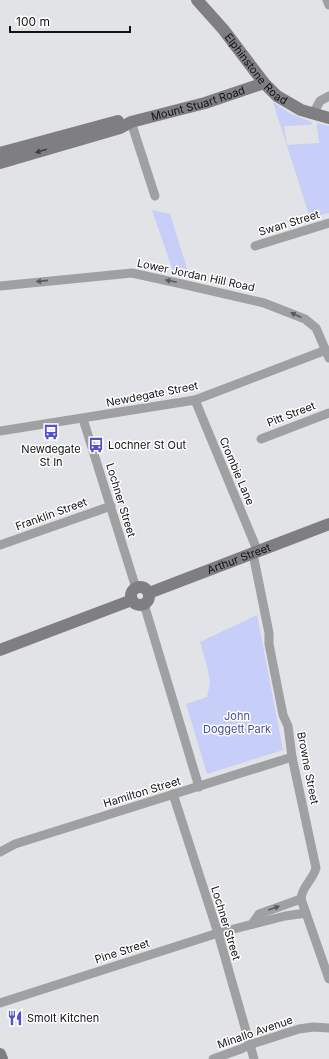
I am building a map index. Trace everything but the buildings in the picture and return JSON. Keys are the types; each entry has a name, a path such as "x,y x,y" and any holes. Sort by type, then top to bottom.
{"street":[{"name":"Elphinstone Road","path":"196,0 223,29 264,83 277,96 290,104 313,114 329,118"},
{"path":"327,0 329,5"},
{"name":"Mount Stuart Road","path":"0,163 120,128 131,122 205,102 264,83"},
{"path":"313,114 320,101 329,96"},
{"name":"Mount Stuart Road","path":"0,153 118,121 131,122"},
{"path":"131,122 155,196"},
{"name":"Swan Street","path":"255,246 329,223"},
{"name":"Lower Jordan Hill Road","path":"1,286 132,273 264,303 286,310 305,319 316,328 327,347"},
{"name":"Newdegate Street","path":"0,431 195,400 327,347"},
{"name":"Crombie Lane","path":"195,400 256,553"},
{"name":"Pitt Street","path":"261,439 329,413"},
{"name":"Lochner Street","path":"83,419 136,588"},
{"name":"Franklin Street","path":"0,545 110,506"},
{"name":"Arthur Street","path":"149,593 329,524"},
{"name":"Browne Street","path":"256,553 269,633 269,644 283,715 288,726 292,757 316,868 314,877 306,885 301,899"},
{"path":"136,588 144,588 149,593 148,601 144,604 136,604 132,600 132,592 136,588"},
{"path":"0,650 132,600"},
{"path":"144,604 199,787"},
{"name":"Hamilton Street","path":"0,852 15,844 292,757"},
{"name":"Lochner Street","path":"173,794 218,933 254,1059"},
{"path":"301,899 329,979"},
{"name":"Pine Street","path":"252,924 259,914 301,899"},
{"name":"Pine Street","path":"0,1003 218,933 285,916 306,913"},
{"name":"Minallo Avenue","path":"213,1059 249,1045 299,1029 313,1027 329,1028"},
{"path":"0,1054 2,1059"}],"green space":[{"path":"273,102 291,114 312,122 311,125 284,126 287,145 319,143 317,123 329,126 329,213 310,218"},
{"path":"152,210 170,214 190,278 174,274"},
{"name":"John Doggett Park","path":"257,615 283,750 207,774 186,704 207,697 210,683 200,642"}],"place":[{"name":"Newdegate St In","path":"51,432"},
{"name":"Lochner St Out","path":"96,445"},
{"name":"Smolt Kitchen","path":"15,1018"}]}
